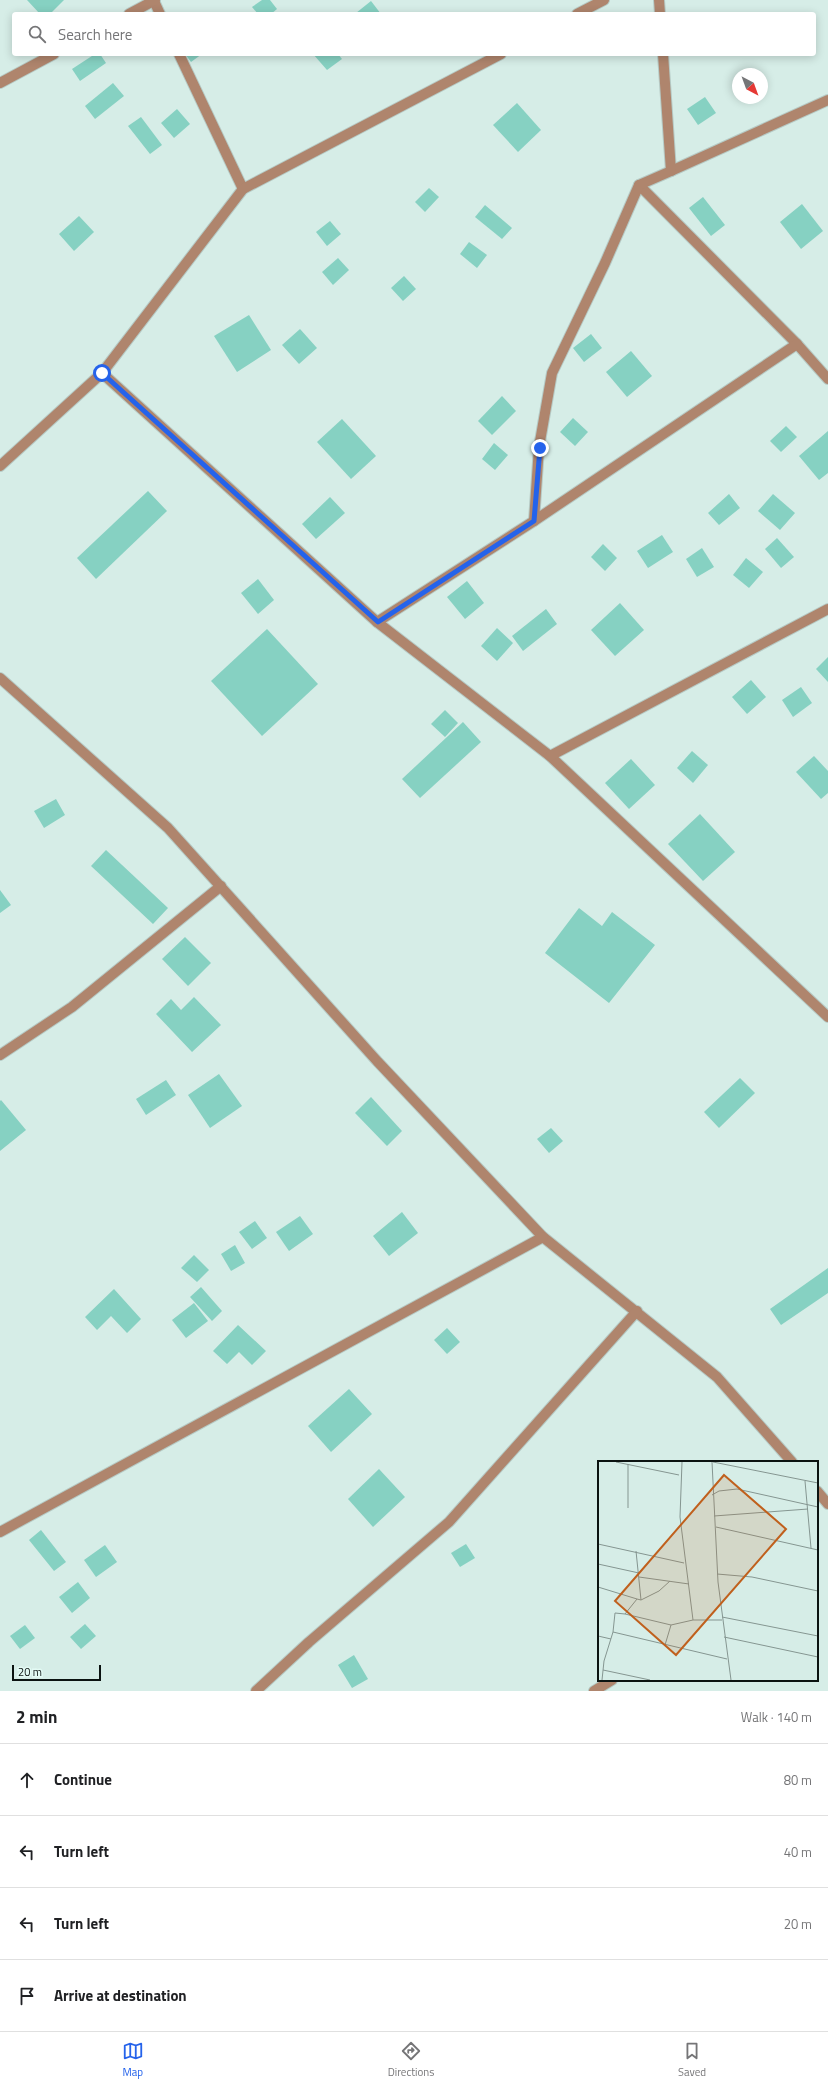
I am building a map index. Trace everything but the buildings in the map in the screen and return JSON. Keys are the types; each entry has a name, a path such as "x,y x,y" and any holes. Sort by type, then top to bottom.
{"street":[{"path":"133,12 154,0 159,12"},
{"path":"581,12 604,0"},
{"path":"659,0 660,12"},
{"path":"0,83 50,56"},
{"path":"180,56 243,189"},
{"path":"0,466 102,373 243,189 497,56"},
{"path":"663,56 671,171"},
{"path":"534,521 540,448 552,373 605,263 639,185 828,100"},
{"path":"639,185 797,344 828,379"},
{"path":"378,622 534,521 797,344"},
{"path":"102,373 378,622 550,756 828,1017"},
{"path":"550,756 828,609"},
{"path":"0,678 168,828 377,1061 543,1237 637,1311 717,1377 787,1460"},
{"path":"0,1055 72,1007 221,886"},
{"path":"0,1532 543,1237"},
{"path":"256,1691 309,1642 449,1522 637,1311"},
{"path":"818,1492 828,1504"},
{"path":"594,1691 610,1681"}],"route":[{"path":"102,373 378,622 534,521 540,448"}]}
